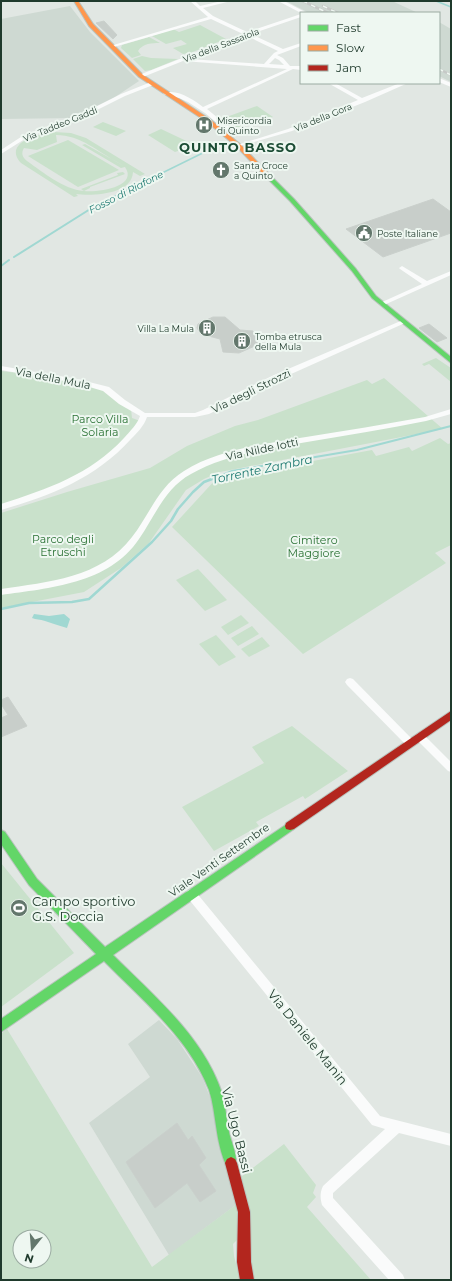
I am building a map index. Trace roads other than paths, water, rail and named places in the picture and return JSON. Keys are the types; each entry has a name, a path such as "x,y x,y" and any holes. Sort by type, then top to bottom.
{"main road":[{"path":"76,1 89,22 141,76 199,115 239,146 292,200 354,270 371,294 451,361"},
{"name":"Viale Venti Settembre","path":"1,1026 103,954 451,715"},
{"name":"Via Ugo Bassi","path":"1,835 33,882 166,1016 186,1040 205,1070 215,1091 222,1116 223,1132 244,1212 244,1262 246,1280"}],"street":[{"path":"192,1 211,17 282,51"},
{"path":"200,7 229,1"},
{"path":"280,1 303,12"},
{"name":"Via della Sassaiola","path":"141,76 247,34 300,15"},
{"path":"112,46 211,17"},
{"path":"266,64 282,51 300,44"},
{"path":"274,56 282,59 289,67"},
{"path":"183,59 266,64 289,67"},
{"path":"183,59 300,67"},
{"path":"202,109 289,67"},
{"path":"440,80 451,85"},
{"path":"333,84 363,101"},
{"name":"Via della Gora","path":"239,146 284,132 403,84"},
{"name":"Via Taddeo Gaddi","path":"1,152 26,136 81,116 123,96 153,85"},
{"path":"166,94 175,94 202,109 227,128 221,131"},
{"path":"402,268 427,284"},
{"path":"382,304 451,273"},
{"name":"Via degli Strozzi","path":"144,415 195,415 206,412 277,377 403,322"},
{"name":"Via della Mula","path":"1,368 76,381 106,389 122,402 144,415"},
{"name":"Via Nilde Iotti","path":"1,592 69,581 103,569 124,551 135,539 158,500 168,487 185,474 201,465 243,451 404,423 439,416 451,411"},
{"path":"1,507 66,485 90,472 110,458 123,445 142,422 144,415"},
{"path":"350,682 410,743"},
{"path":"420,737 451,768"},
{"name":"Via Daniele Manin","path":"191,894 376,1121 451,1140"},
{"path":"398,1126 327,1190 327,1200 398,1280"}],"water":[{"path":"34,614 49,616 64,614 70,619 67,628 32,618"}],"waterway":[{"path":"436,1 451,7"},
{"name":"Fosso di Riafone","path":"95,206 221,144"},
{"name":"Fosso di Riafone","path":"14,257 95,206"},
{"name":"Fosso di Riafone","path":"1,266 9,260"},
{"name":"Torrente Zambra","path":"218,477 232,471 357,450 451,426"},
{"name":"Torrente Zambra","path":"1,609 29,603 72,602 89,599 152,542 171,521 178,509 193,492 204,482 220,476"}],"railway":[{"path":"303,1 326,12"},
{"path":"323,6 336,12"},
{"path":"440,70 451,75"}],"place":[{"name":"Misericordia di Quinto","path":"204,125"},
{"name":"Santa Croce a Quinto","path":"221,170"},
{"name":"Poste Italiane","path":"364,233"},
{"name":"Villa La Mula","path":"207,328"},
{"name":"Tomba etrusca della Mula","path":"242,341"},
{"name":"Campo sportivo G.S. Doccia","path":"19,908"}],"district":[{"name":"QUINTO BASSO","path":"238,147"}],"park label":[{"name":"Parco Villa Solaria","path":"100,425"},
{"name":"Parco degli Etruschi","path":"63,545"},
{"name":"Cimitero Maggiore","path":"314,546"}]}
